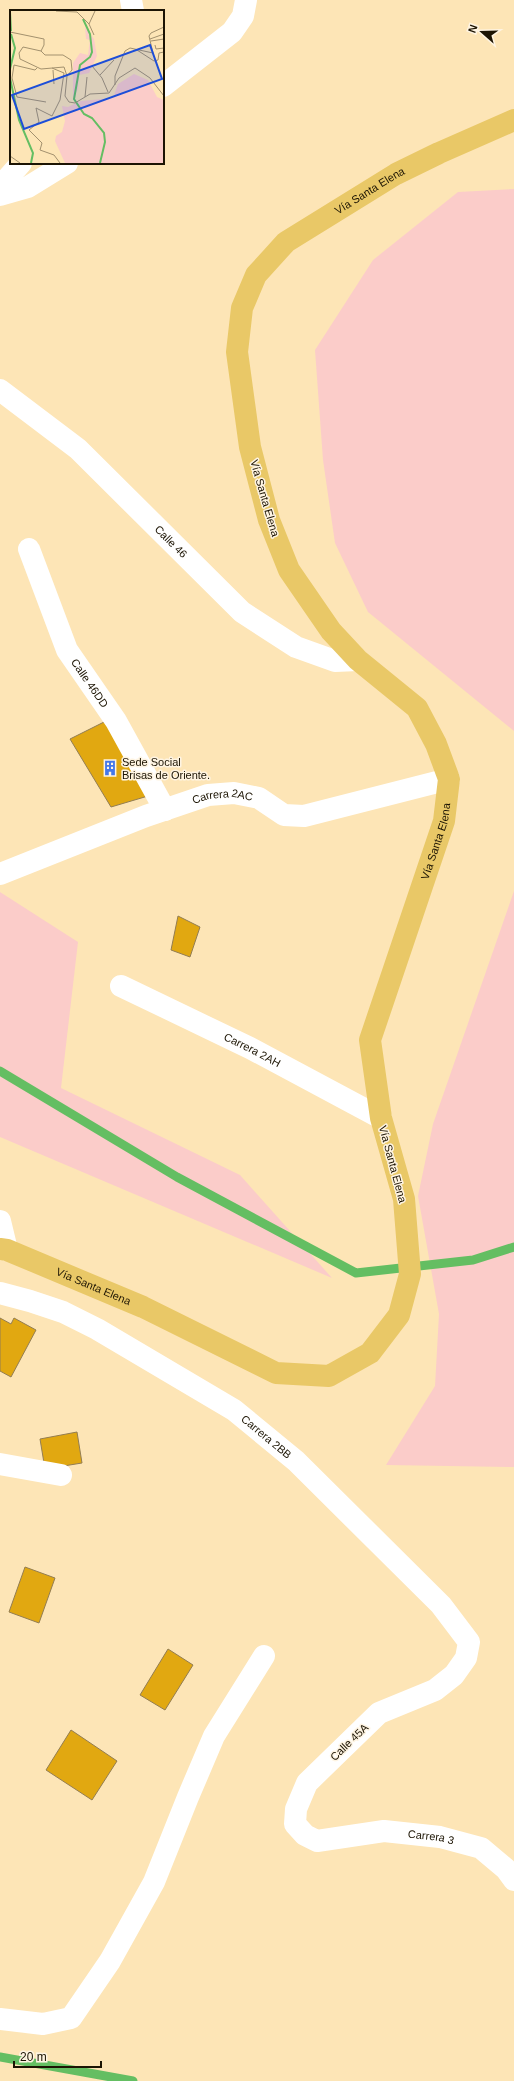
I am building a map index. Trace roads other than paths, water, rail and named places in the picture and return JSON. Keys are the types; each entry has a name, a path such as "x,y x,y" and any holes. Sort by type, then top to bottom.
{"main road":[{"name":"Vía Santa Elena","path":"4,1250 144,1308 276,1373 329,1376 370,1353 398,1315 410,1274 404,1199 381,1118 370,1040 444,821 448,779 436,744 417,708 358,660 331,631 289,570 269,520 250,447 236,352 242,308 256,275 286,242 396,174 439,153 514,120"}],"street":[{"path":"131,0 133,10"},
{"path":"164,85 232,32 243,16 246,0"},
{"path":"0,186 20,164"},
{"path":"0,195 28,187 66,164"},
{"name":"Calle 46","path":"0,390 78,449 242,612 296,647 335,661 358,660"},
{"name":"Calle 46DD","path":"29,549 67,650 116,721 165,810"},
{"name":"Carrera 2AC","path":"0,874 88,838 208,795 234,793 259,798 284,815 304,816 448,779"},
{"name":"Carrera 2AH","path":"121,986 250,1048 381,1118"},
{"path":"0,1221 4,1250"},
{"name":"Carrera 2BB","path":"0,1294 30,1301 63,1312 97,1329 234,1410 296,1461 441,1605 469,1642 466,1658"},
{"path":"0,1464 60,1475"},
{"path":"0,2019 43,2024 71,2018 110,1961 154,1882 214,1736 264,1656"},
{"name":"Calle 45A","path":"335,1838 317,1841 305,1834 295,1824 296,1808 307,1783 379,1713 435,1690 454,1674 466,1658"},
{"name":"Carrera 3","path":"335,1838 384,1831 440,1837 481,1848 506,1869 514,1880"}],"waterway":[{"path":"0,1071 177,1177 356,1273 473,1260 514,1247"},
{"path":"0,2057 133,2081"}],"place":[{"name":"Sede Social Brisas de Oriente.","path":"110,768"}]}
